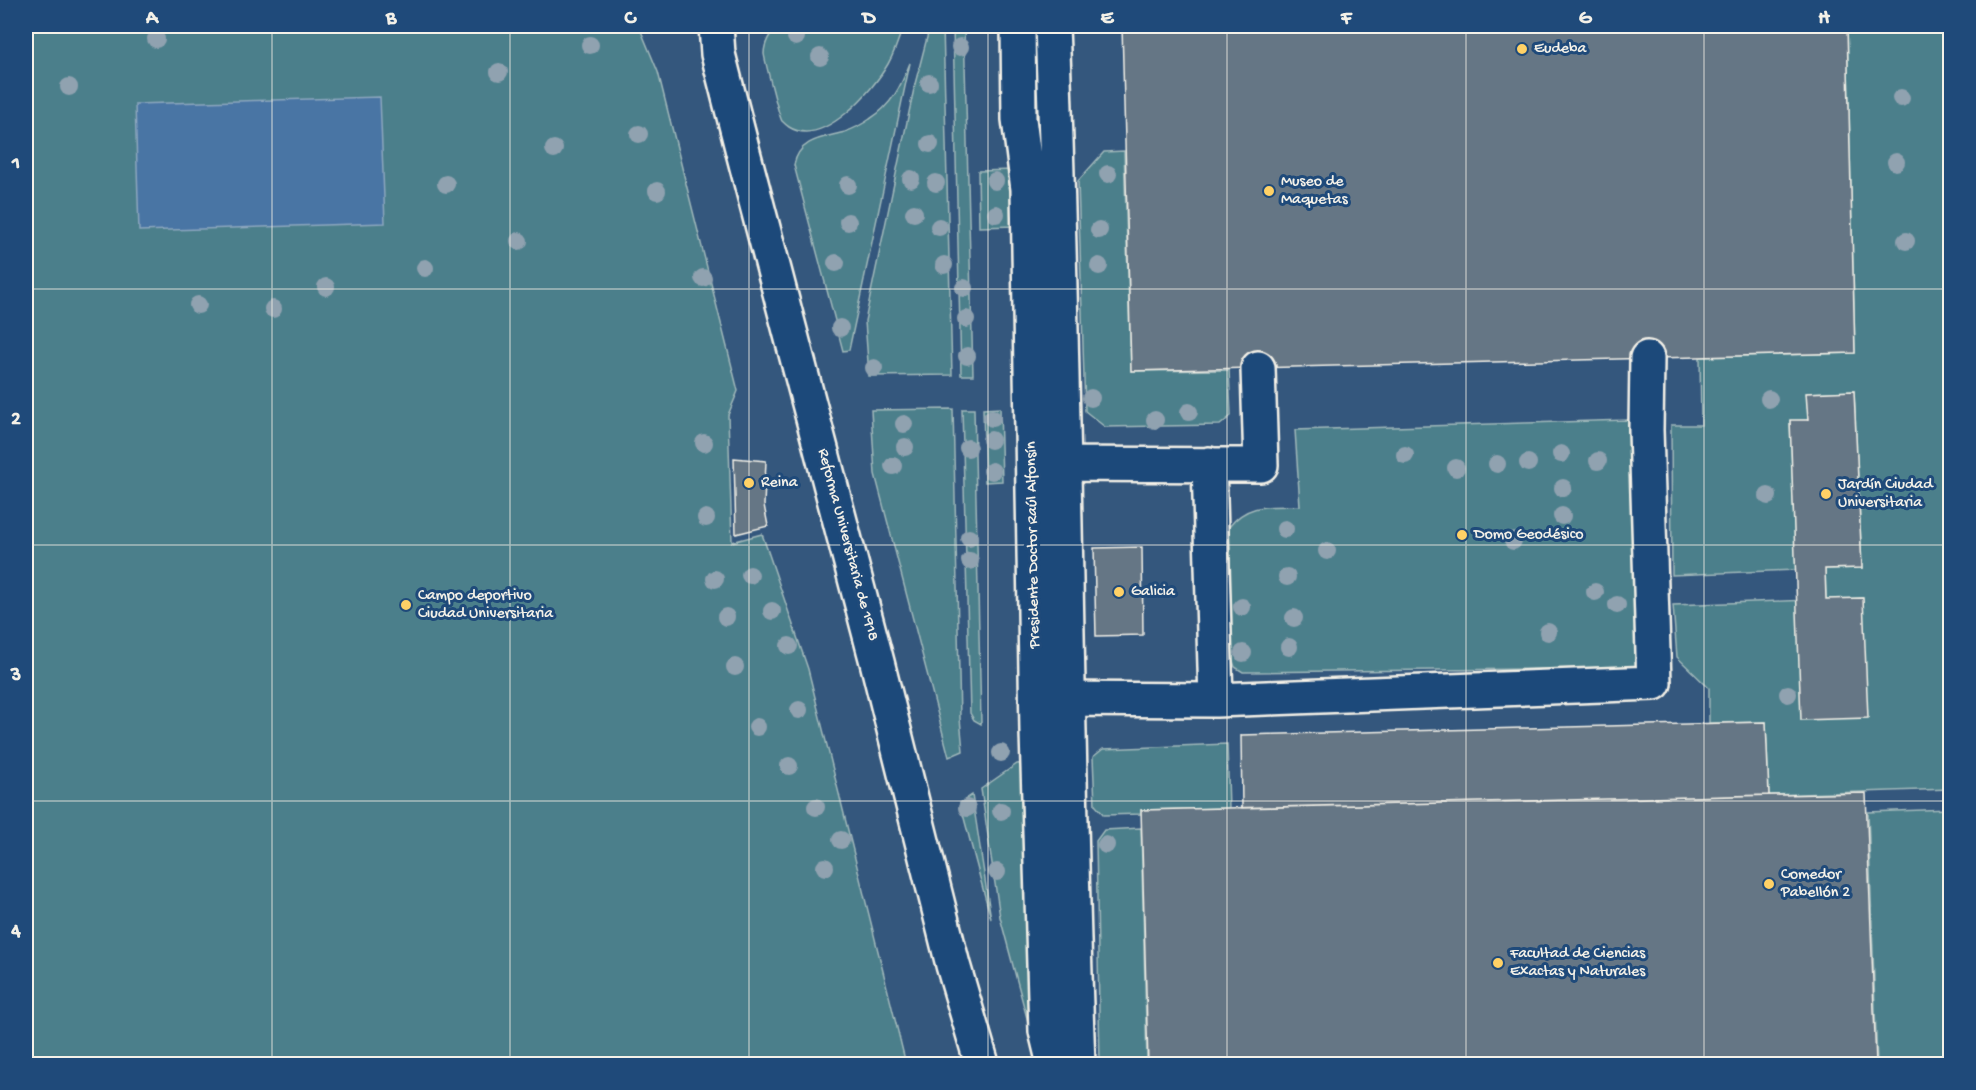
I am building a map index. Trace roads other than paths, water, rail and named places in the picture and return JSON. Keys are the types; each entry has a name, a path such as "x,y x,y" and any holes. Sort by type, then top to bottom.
{"lane":[{"name":"Reforma Universitaria de 1918","path":"716,26 718,54 742,152 875,651 953,965 982,1065"},
{"name":"Presidente Doctor Raúl Alfonsín","path":"1018,26 1019,119 1029,189 1048,464"},
{"name":"Presidente Doctor Raúl Alfonsín","path":"1052,26 1058,172 1048,464 1052,699 1046,1031 1054,1065"},
{"path":"1052,699 1216,700 1654,683 1646,430 1647,358"},
{"path":"1048,464 1261,465 1258,368"},
{"path":"1209,464 1216,700"},
{"name":"Presidente Doctor Raúl Alfonsín","path":"1052,699 1078,1065"}],"water":[{"path":"380,97 385,223 139,231 135,104"}],"place":[{"name":"Eudeba","path":"1522,49"},
{"name":"Museo de Maquetas","path":"1269,191"},
{"name":"Reina","path":"749,483"},
{"name":"Jardín Ciudad Universitaria","path":"1826,494"},
{"name":"Domo Geodésico","path":"1462,535"},
{"name":"Galicia","path":"1119,592"},
{"name":"Campo deportivo Ciudad Universitaria","path":"406,605"},
{"name":"Comedor Pabellón 2","path":"1769,884"},
{"name":"Facultad de Ciencias Exactas y Naturales","path":"1498,963"}]}
